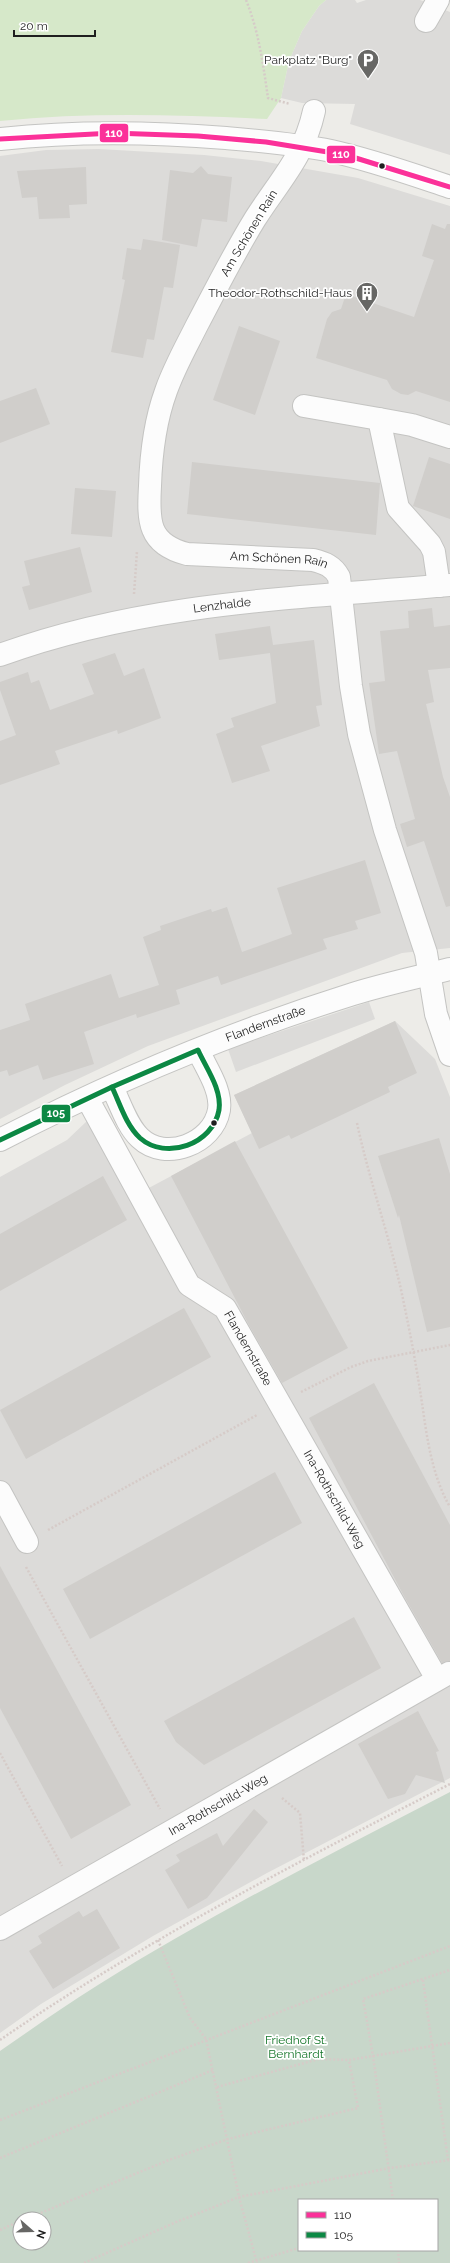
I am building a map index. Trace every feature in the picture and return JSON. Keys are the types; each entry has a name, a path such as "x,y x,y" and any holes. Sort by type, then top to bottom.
{"street":[{"path":"426,21 438,0"},
{"name":"Am Schönen Rain","path":"314,111 304,146 256,218 232,259 174,371 166,392 156,432 151,465 150,514 155,535 168,548 200,556 322,562 335,570 338,577 341,595 351,686 359,734 385,830 421,935 440,971 436,1014 450,1055"},
{"path":"0,139 71,134 165,134 304,146 356,157 450,187"},
{"path":"304,406 412,425 450,437"},
{"path":"379,419 398,508 430,544 444,586"},
{"name":"Lenzhalde","path":"0,655 65,635 132,618 215,605 444,586"},
{"name":"Flandernstraße","path":"0,1140 87,1098 198,1050 259,1026 354,994 440,971"},
{"path":"112,1087 134,1131 148,1144 168,1150 191,1144 206,1133 213,1124 219,1110 217,1093 198,1050"},
{"name":"Flandernstraße","path":"87,1098 189,1284 195,1290 219,1302 226,1308 280,1403"},
{"name":"Ina-Rothschild-Weg","path":"0,1929 443,1676 280,1403"},
{"path":"0,1492 26,1542"}],"path":[{"path":"246,0 254,18 261,46 268,98"},
{"path":"132,618 138,545"},
{"path":"357,1123 364,1159 397,1274 414,1352 428,1438 439,1483 450,1508"},
{"path":"172,1831 15,1548 280,1403 351,1367 450,1345"},
{"path":"0,1753 73,1888"},
{"path":"264,1778 276,1794 300,1813 304,1861"},
{"path":"0,2040 95,1978 158,1940 450,1784"},
{"path":"158,1940 190,2018 206,2039 239,2197 256,2261"},
{"path":"0,2120 206,2039 450,1946"},
{"path":"393,2199 390,2168 363,1999 450,1970"},
{"path":"84,2263 167,2226 239,2197 390,2168 449,2160 423,1980"},
{"path":"217,2087 319,2059 348,2060 450,2043"},
{"path":"45,2211 169,2160 228,2139 358,2108 348,2060"},
{"path":"0,2158 213,2070"},
{"path":"0,2230 12,2225"},
{"path":"248,2263 298,2248"},
{"path":"398,2251 399,2263"}],"shaded area":[{"name":"Parkplatz \"Burg\"","path":"326,0 355,0 357,3 366,0 420,0 450,12 450,155 350,124 355,104 302,103 281,98 289,61 302,31 319,6"},
{"path":"99,149 204,155 261,161 358,178 450,206 450,948 402,953 148,1046 65,1085 0,1119 0,156 46,150"},
{"path":"369,1002 375,1019 236,1072 228,1049"},
{"path":"395,1021 435,1059 450,1097 450,1778 267,1873 153,1936 41,2004 0,2033 0,1177 67,1140 87,1121 130,1198 252,1133 234,1095"}],"green space":[{"path":"0,0 326,0 319,6 302,31 289,61 281,98 267,119 200,116 100,115 0,121"},
{"name":"Friedhof St. Bernhardt","path":"450,1792 450,2263 0,2263 0,2051 85,1993 228,1909"}],"building":[{"path":"201,166 208,174 232,177 227,222 202,219 197,247 162,240 170,170 193,173"},
{"path":"86,167 87,204 69,205 70,218 39,219 37,197 22,198 17,171"},
{"name":"Theodor-Rothschild-Haus","path":"432,224 445,229 447,224 450,224 450,402 416,391 408,395 401,394 392,389 387,380 316,358 327,319 332,312 341,309 346,294 414,317 434,260 422,256"},
{"path":"143,239 180,245 173,288 164,287 154,340 147,339 143,358 111,352 125,280 122,279 127,248 141,250"},
{"name":"Theodor-Rothschild-Haus","path":"239,326 280,341 255,415 213,400"},
{"path":"36,388 50,424 0,443 0,401"},
{"path":"429,457 450,464 450,519 413,506"},
{"path":"192,462 380,483 376,535 187,514"},
{"path":"75,488 116,491 112,537 71,534"},
{"path":"80,547 92,592 29,610 22,587 30,585 24,561"},
{"path":"432,608 434,627 450,625 450,668 428,670 434,702 426,704 443,777 450,797 450,906 446,907 424,841 407,847 400,824 415,819 397,751 379,754 369,683 385,681 380,631 409,628 408,611"},
{"path":"270,626 273,645 314,640 322,705 316,706 320,726 261,746 270,771 232,783 216,734 234,727 231,718 276,703 270,653 219,660 215,634"},
{"path":"115,653 124,676 144,668 161,718 118,734 117,730 55,751 60,764 0,785 0,741 16,735 0,690 0,682 28,672 31,683 39,680 50,710 94,694 82,664"},
{"path":"365,860 381,913 355,921 358,929 323,939 327,949 221,985 218,976 176,990 180,1004 137,1018 136,1014 84,1032 94,1064 43,1080 38,1065 9,1076 7,1070 0,1072 0,1030 30,1020 25,1004 111,974 119,998 159,985 143,937 161,930 160,926 211,909 212,912 227,907 242,952 292,934 277,888"},
{"path":"395,1021 417,1073 388,1087 390,1092 291,1139 289,1135 259,1149 234,1095"},
{"path":"439,1138 450,1174 450,1327 427,1332 399,1215 398,1218 378,1156"},
{"path":"235,1141 348,1348 282,1383 250,1327 171,1176"},
{"path":"103,1176 127,1220 0,1291 0,1234"},
{"path":"184,1308 211,1357 26,1459 0,1410"},
{"path":"374,1383 450,1525 450,1661 442,1663 404,1596 309,1418"},
{"path":"275,1472 302,1523 90,1639 63,1589"},
{"path":"0,1566 131,1805 71,1839 0,1708"},
{"path":"354,1617 381,1668 204,1765 176,1742 164,1721"},
{"path":"418,1711 439,1751 436,1752 445,1783 416,1775 405,1794 388,1799 358,1744"},
{"path":"254,1809 268,1822 207,1898 188,1909 165,1870 180,1861 176,1855 217,1833 223,1846"},
{"path":"97,1909 120,1948 53,1989 29,1951 42,1943 38,1936 79,1911 83,1917"}],"transit line":[{"name":"110","path":"0,139 113,133 198,136 266,142 346,155 450,187"},
{"name":"105","path":"198,1050 213,1079 218,1094 219,1110 215,1122 208,1132 198,1140 187,1145 175,1148 162,1148 151,1145 135,1133 124,1114 112,1087 198,1050"},
{"name":"105","path":"0,1140 112,1087"}],"place":[{"name":"Parkplatz \"Burg\"","path":"368,80"},
{"name":"Theodor-Rothschild-Haus","path":"367,312"}]}
